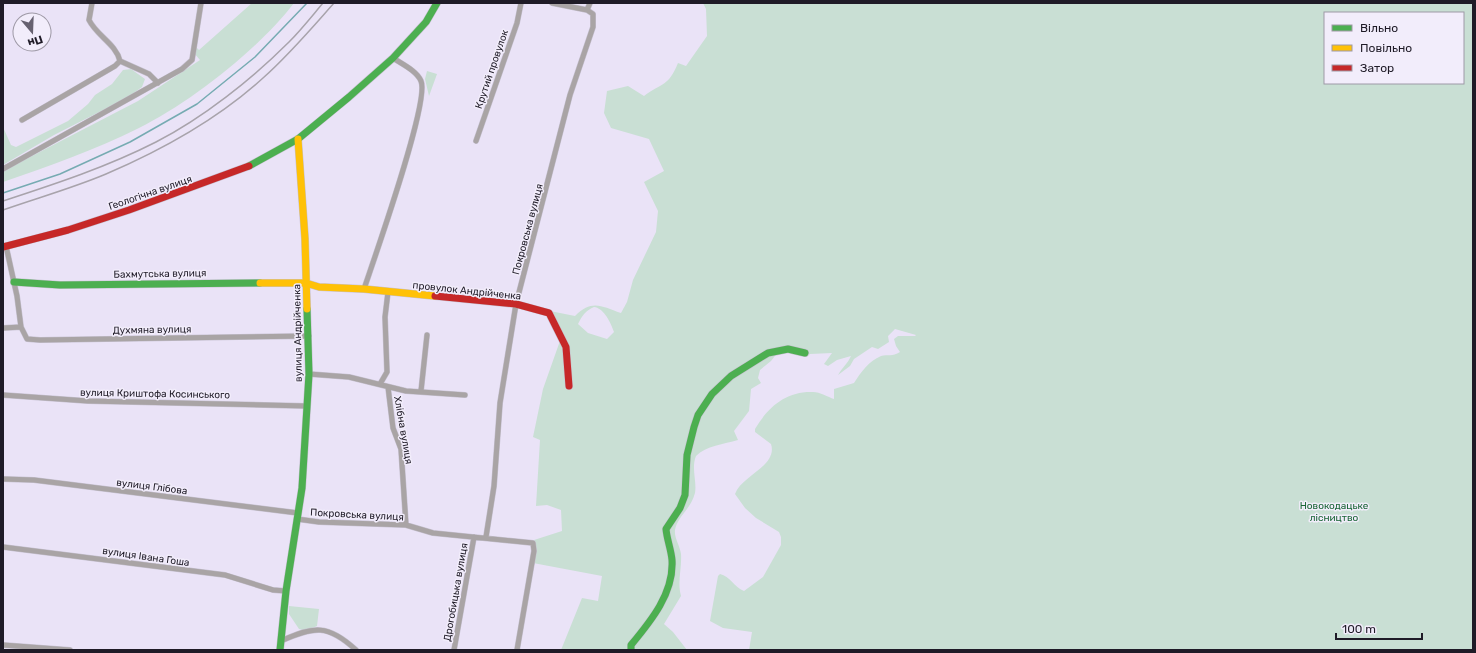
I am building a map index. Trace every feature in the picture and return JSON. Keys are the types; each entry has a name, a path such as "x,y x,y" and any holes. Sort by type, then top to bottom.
{"street":[{"path":"92,3 88,20 94,30 118,54 120,61 149,74 158,83"},
{"path":"3,169 182,69 192,60 200,3"},
{"path":"298,139 393,58 426,22 437,3"},
{"name":"Крутий провулок","path":"476,141 517,23 521,3"},
{"path":"552,3 588,10 590,3"},
{"name":"Покровська вулиця","path":"486,537 494,486 500,403 516,304 572,88 593,27 593,14 588,10"},
{"path":"364,289 415,128 423,87 418,76 393,58"},
{"path":"22,120 115,66 120,61"},
{"name":"Геологічна вулиця","path":"4,247 68,230 191,188 256,163 298,139"},
{"name":"вулиця Андрійченка","path":"280,650 286,591 298,516 309,374 309,336 298,139"},
{"path":"3,328 21,327 17,296 4,247"},
{"name":"Бахмутська вулиця","path":"14,282 60,285 306,283"},
{"name":"провулок Андрійченка","path":"306,283 319,287 364,289 516,304 549,313 566,347 569,386"},
{"path":"380,384 387,372 385,324 388,292"},
{"name":"Духмяна вулиця","path":"21,327 27,339 309,336"},
{"path":"421,391 427,335"},
{"path":"631,650 631,645 655,616 664,599 670,578 672,560 666,530 683,501 685,493 687,454 694,426 704,404 712,392 727,378 764,356 785,349 806,354"},
{"path":"309,374 349,377 388,387 465,395"},
{"name":"Хлібна вулиця","path":"388,387 393,428 401,449 406,525"},
{"name":"вулиця Криштофа Косинського","path":"3,395 88,401 307,406"},
{"name":"вулиця Глібова","path":"3,479 34,480 298,516"},
{"name":"Покровська вулиця","path":"298,516 327,522 406,525 432,534 486,537 533,542 534,551 517,650"},
{"name":"Дрогобицька вулиця","path":"454,650 474,537"},
{"name":"вулиця Івана Гоша","path":"3,548 225,575 274,590 286,591"},
{"path":"281,642 318,629 336,634 356,650"},
{"path":"3,645 70,650"}],"green space":[{"path":"252,3 294,3 279,21 243,56 201,90 159,117 89,151 3,182 3,171 138,101 200,60 194,53 196,47 199,50"},
{"name":"Новокодацьке лісництво","path":"703,3 1473,3 1473,650 749,650 752,632 723,628 710,621 718,576 720,574 723,575 744,591 763,577 781,545 781,537 779,532 756,518 745,508 735,494 745,481 765,464 772,452 771,444 755,432 755,429 772,407 786,397 803,392 816,392 834,399 834,389 854,383 862,371 873,361 881,356 900,352 894,339 898,336 916,335 895,329 888,336 889,342 878,349 872,347 854,359 850,366 838,375 851,356 837,360 828,366 824,364 832,353 810,354 806,357 802,354 785,350 778,352 771,361 760,370 758,378 761,383 751,389 749,411 734,431 738,440 710,448 696,456 694,465 695,493 690,504 678,521 675,530 675,536 681,554 679,586 681,596 664,624 673,632 687,650 561,650 582,598 598,601 602,576 533,563 536,550 534,540 562,531 561,510 547,505 536,506 540,440 533,437 543,389 561,338 550,311 575,316 587,307 602,306 621,313 627,302 633,280 656,232 658,211 644,182 664,171 649,139 611,128 604,113 607,91 628,86 644,96 668,80 678,63 686,66 707,36 706,9","holes":["594,307 598,308 604,313 613,328 614,332 607,339 588,333 578,324 588,310"]},
{"path":"131,69 145,79 142,87 127,98 54,135 3,165 3,127 11,145 16,147 68,121 88,104 95,95 112,84 123,70"},
{"path":"427,71 437,74 429,96 425,79"},
{"path":"289,606 319,609 317,626 306,631 299,629 289,614"}],"waterway":[{"path":"3,193 60,174 130,142 197,104 255,57 307,3"}],"railway":[{"path":"3,201 100,167 137,151 174,132 209,110 243,84 275,56 323,3"},
{"path":"3,210 106,174 148,155 189,132 246,93 273,69 300,42 334,3"}],"traffic: fast":[{"path":"249,166 298,139 349,97 393,58 426,22 437,3"},
{"path":"14,282 60,285 260,283"},
{"path":"280,650 286,591 302,488 309,374 307,309"},
{"path":"631,650 631,645 660,606 669,584 672,572 672,560 666,529 680,508 685,495 687,455 698,415 712,394 731,376 768,353 788,349 805,353"}],"traffic: slow":[{"path":"298,139 305,239 307,309"},
{"path":"260,283 306,283 319,287 364,289 435,296"}],"traffic: jam":[{"path":"3,247 68,230 129,210 249,166"},
{"path":"435,296 516,304 549,313 566,347 569,386"}]}
